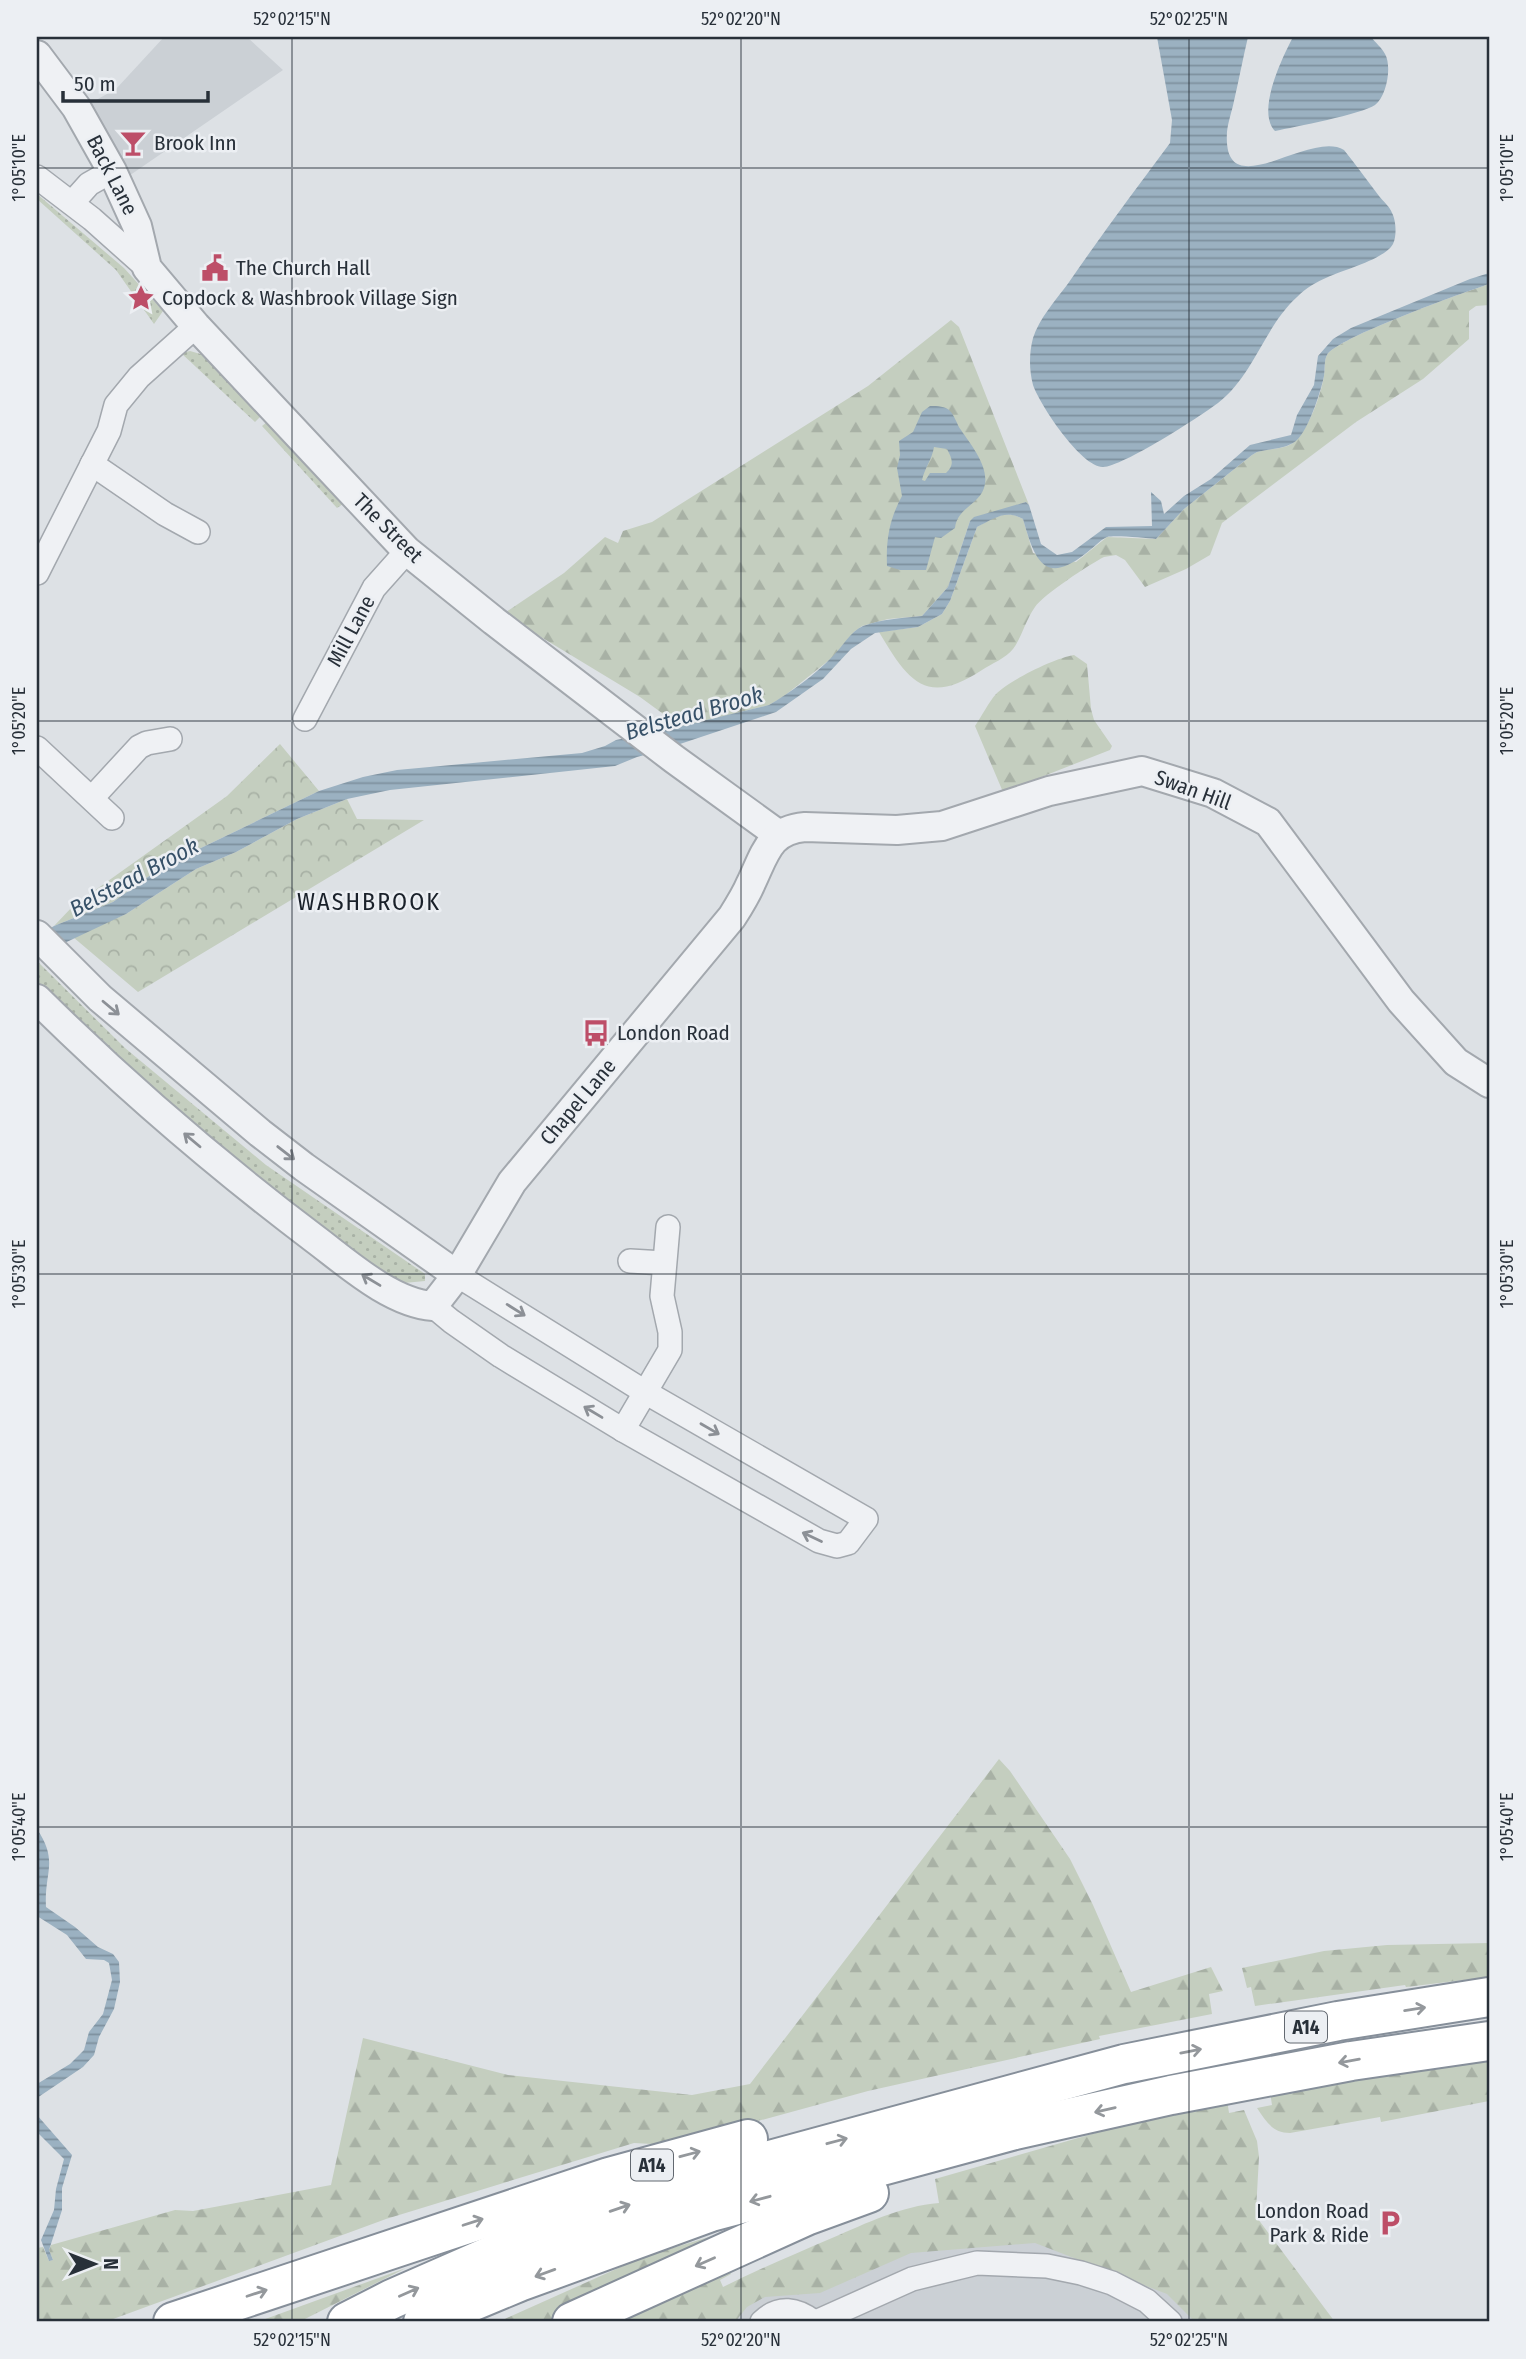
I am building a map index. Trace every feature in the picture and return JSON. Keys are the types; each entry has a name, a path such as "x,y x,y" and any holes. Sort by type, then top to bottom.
{"highway":[{"name":"A14","path":"347,2322 529,2239 711,2176 1125,2064 1338,2021 1489,1997"},
{"name":"A14","path":"423,2322 519,2282 711,2212 1015,2130 1171,2095 1351,2061 1489,2041"},
{"name":"A14","path":"173,2322 609,2177 835,2115 1038,2068 1125,2064"},
{"name":"A14","path":"572,2322 806,2216 956,2163 1015,2130"}],"street":[{"name":"Back Lane","path":"37,55 76,107 112,171 137,226 147,268"},
{"path":"72,202 89,184 112,171"},
{"name":"The Street","path":"37,177 72,202 147,268 197,326 407,551 674,759 779,835"},
{"path":"37,573 109,431 116,405 139,377 197,326"},
{"path":"92,464 166,514 198,532"},
{"name":"Mill Lane","path":"305,719 374,587 407,551"},
{"path":"92,798 139,747 170,739"},
{"path":"37,748 112,818"},
{"name":"Swan Hill","path":"779,835 794,828 805,827 897,830 942,826 1049,791 1142,771 1213,793 1268,822 1401,1001 1456,1062 1489,1083"},
{"name":"Chapel Lane","path":"433,1306 457,1275 512,1182 732,917 748,891 764,853 779,835"},
{"path":"37,935 100,998 260,1133 457,1275 645,1392 866,1519 848,1543 836,1546 819,1541 622,1430 500,1356 433,1306 406,1300 366,1278 241,1182 105,1066 37,999"},
{"path":"622,1430 670,1350 670,1332 662,1296 668,1227"},
{"path":"630,1261 664,1263"},
{"path":"762,2322 775,2313 786,2310 804,2314 815,2322 912,2279 977,2263 1047,2266 1081,2273 1112,2283 1147,2301 1170,2322"}],"shaded area":[{"path":"164,37 247,37 283,70 123,180 87,105 116,89"},
{"path":"1028,2234 1165,2254 1208,2322 669,2322 938,2242"}],"green space":[{"path":"37,194 124,268 163,311 154,324 116,270 37,199"},
{"path":"1489,284 1489,305 1476,306 1469,311 1469,339 1423,379 1356,422 1222,523 1210,555 1186,569 1145,587 1125,560 1116,555 1104,557 1067,580 1040,602 1013,649 1006,655 963,681 946,687 932,687 920,683 910,675 899,664 879,632 918,627 942,614 950,601 977,527 1000,516 1011,515 1023,519 1033,553 1076,562 1107,537 1156,539 1184,509 1252,455 1290,445 1299,437 1317,402 1326,357 1336,347 1402,316"},
{"path":"951,320 959,327 1029,505 1026,502 970,521 948,587 922,616 888,619 862,626 833,657 769,705 681,727 640,697 503,614 564,573 605,537 618,543 623,531 652,522 868,386"},
{"path":"190,351 204,355 261,416 255,422 181,353"},
{"path":"267,422 343,504 337,508 262,426"},
{"path":"1074,655 1087,664 1091,709 1094,720 1112,746 1110,750 1003,792 975,726 993,698 1003,688 1045,665"},
{"path":"280,744 319,791 178,859 113,902 54,926 73,906 227,796"},
{"path":"347,799 357,819 424,820 138,992 73,937 126,914 196,869 236,852 297,819"},
{"path":"37,961 125,1048 266,1165 425,1274 425,1281 404,1283 381,1274 252,1174 110,1056 37,982"},
{"path":"999,1759 1070,1859 1131,1992 1211,1967 1223,1991 1209,1994 1212,2014 1099,2036 1100,2039 868,2091 670,2145 634,2143 386,2219 105,2322 37,2322 37,2248 43,2247 49,2261 53,2260 49,2250 51,2245 175,2210 193,2211 331,2185 363,2038 508,2075 692,2095 750,2084"},
{"path":"1489,1943 1489,1977 1405,1985 1255,2006 1251,1987 1247,1988 1242,1968 1324,1951 1387,1945"},
{"path":"1489,2058 1489,2101 1381,2122 1380,2117 1290,2133 1274,2129 1257,2108 1272,2105 1270,2092"},
{"path":"1227,2099 1229,2113 1244,2110 1257,2141 1258,2219 1335,2322 1195,2322 1167,2294 1035,2243 911,2253 820,2293 765,2297 747,2307 735,2322 615,2322 726,2264 731,2274 720,2280 723,2287 884,2216 939,2203 935,2179 1183,2108"},
{"path":"722,2233 677,2262 548,2322 498,2322 643,2257"},
{"path":"406,2268 299,2322 257,2322"}],"water":[{"path":"1157,37 1248,37 1227,132 1229,154 1238,164 1253,166 1310,149 1329,146 1344,150 1391,211 1395,237 1393,244 1382,254 1319,281 1300,294 1276,322 1241,379 1218,403 1127,459 1103,467 1084,457 1073,446 1044,406 1033,385 1031,350 1033,338 1048,310 1170,143 1172,120"},
{"path":"1293,37 1371,37 1384,52 1388,66 1385,88 1379,101 1368,109 1275,131 1268,111 1269,98 1277,71"},
{"path":"1489,273 1489,284 1402,316 1336,347 1326,357 1317,402 1298,439 1285,447 1252,455 1184,509 1156,539 1107,537 1071,564 1059,568 1050,567 1042,563 1036,555 1023,519 1011,515 1000,516 977,527 950,601 942,614 918,627 875,633 851,649 823,679 776,712 671,747 652,733 769,705 818,670 850,635 863,626 885,620 922,616 948,587 970,521 974,517 1026,502 1041,544 1057,555 1072,552 1106,527 1152,526 1151,492 1161,501 1164,514 1184,496 1211,479 1250,445 1291,435 1297,415 1314,385 1318,356 1333,339 1351,328"},
{"path":"930,406 944,407 950,411 981,463 985,484 979,496 960,515 955,528 941,538 935,537 926,570 900,570 887,566 891,522 902,496 897,468 899,441 913,432 922,412","holes":["934,447 947,449 952,461 949,470 946,473 930,473 925,481 922,480"]},
{"path":"646,734 666,749 615,766 390,790 347,799 297,819 236,852 196,869 126,914 37,956 37,936 54,926 113,902 178,859 319,791 397,770 582,753 616,740"},
{"path":"37,1829 44,1840 49,1859 46,1907 98,1947 113,1954 119,1962 120,1982 114,2009 99,2037 94,2055 83,2067 37,2098 37,2084 70,2064 84,2050 89,2032 103,2014 112,1980 109,1963 86,1959 67,1935 37,1916"},
{"path":"37,2115 72,2155 62,2188 62,2210 49,2250 53,2260 49,2261 41,2240 54,2210 64,2159 37,2132"}],"place":[{"name":"Brook Inn","path":"133,143"},
{"name":"The Church Hall","path":"215,268"},
{"name":"Copdock & Washbrook Village Sign","path":"141,298"},
{"name":"London Road","path":"596,1033"},
{"name":"London Road Park & Ride","path":"1390,2223"}],"district":[{"name":"WASHBROOK","path":"369,902"}],"water label":[{"name":"Belstead Brook","path":"694,713"},
{"name":"Belstead Brook","path":"134,877"}]}
